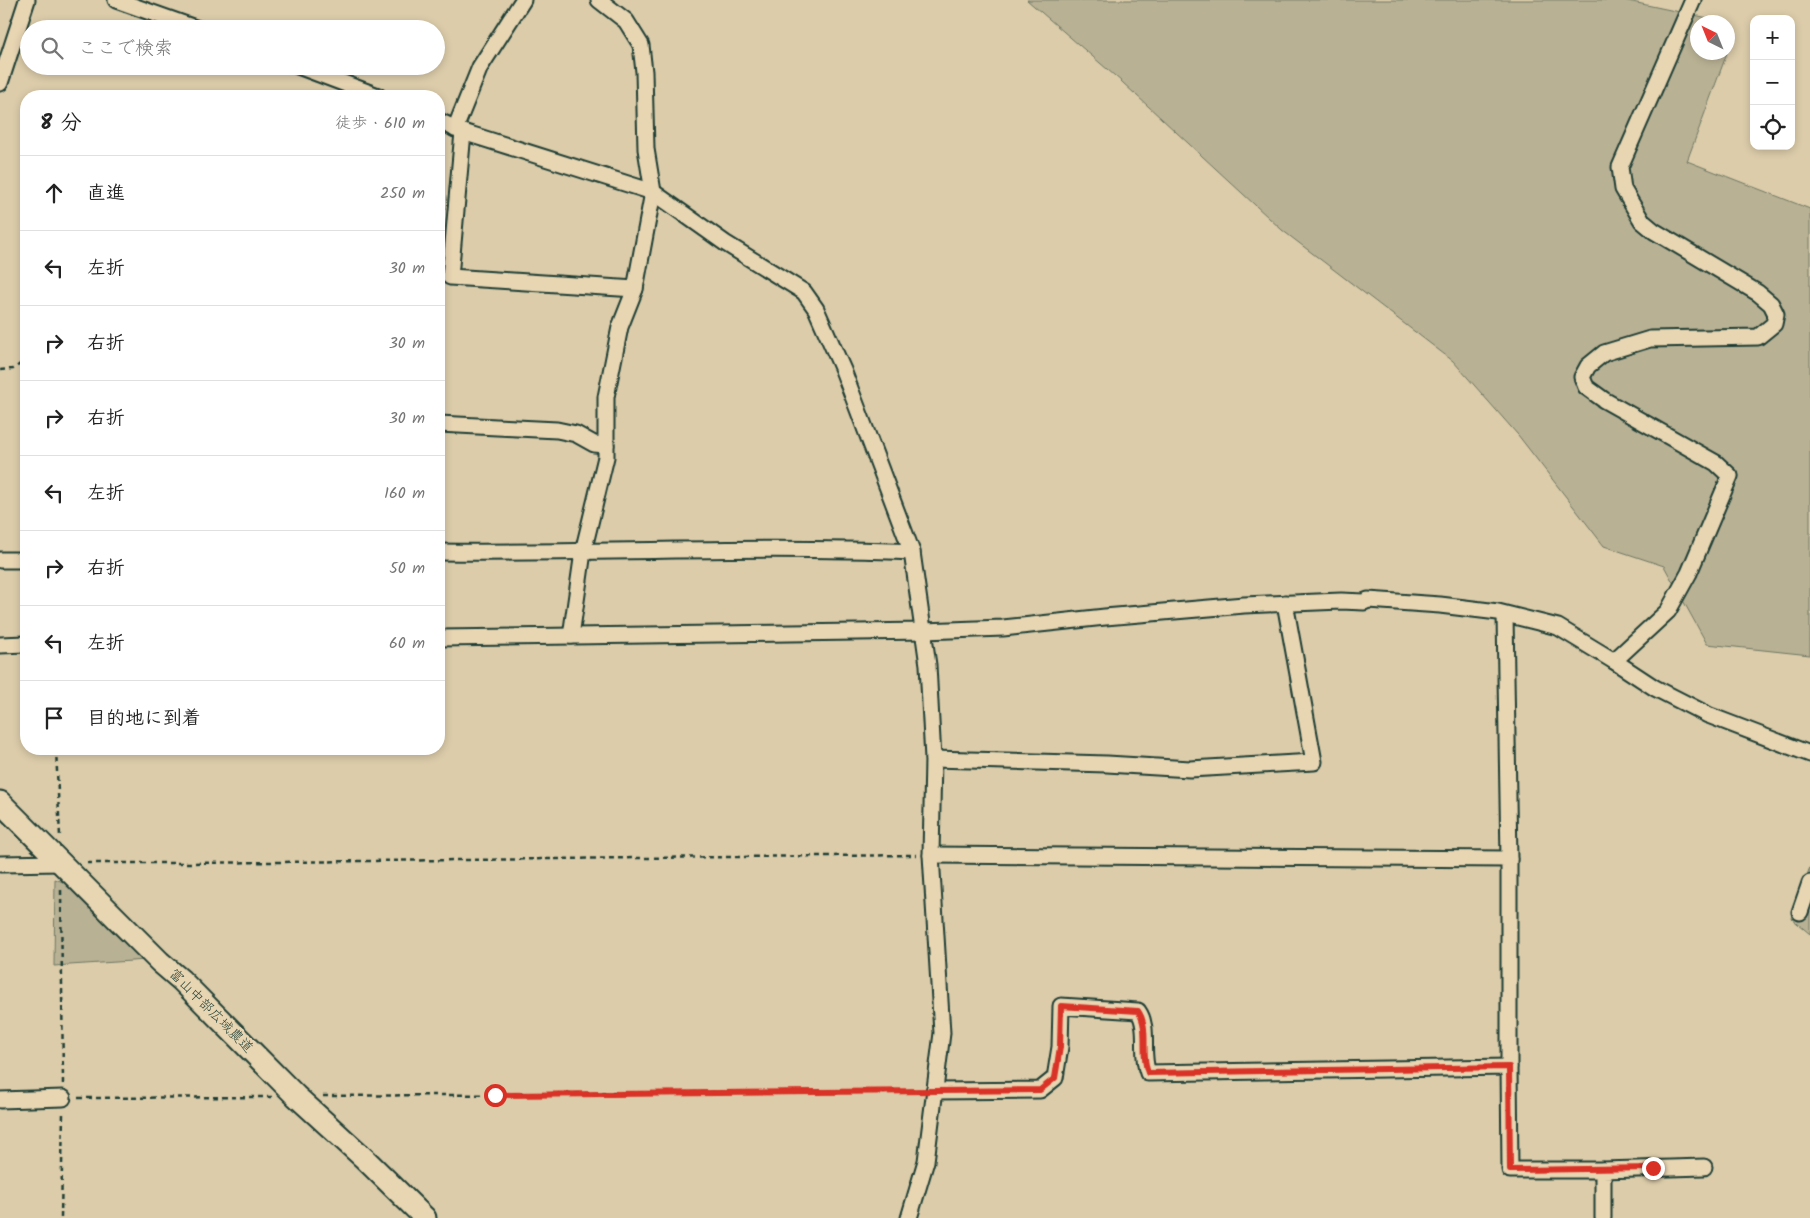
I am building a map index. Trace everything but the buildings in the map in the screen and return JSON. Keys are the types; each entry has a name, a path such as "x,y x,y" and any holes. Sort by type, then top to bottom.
{"street":[{"path":"20,20 27,0"},
{"path":"116,0 173,20"},
{"path":"445,267 459,131 480,67 523,0"},
{"path":"571,636 583,552 606,457 606,397 620,326 635,289 653,192 646,149 644,72 641,45 626,21 599,0"},
{"path":"1614,661 1668,611 1689,573 1730,476 1716,464 1604,400 1586,387 1582,376 1588,366 1604,353 1650,339 1758,337 1774,324 1776,314 1771,304 1758,293 1654,231 1642,221 1623,190 1620,167 1693,0"},
{"path":"0,83 20,22"},
{"path":"322,75 362,90"},
{"path":"445,124 459,131 653,192 725,243 804,292 816,309 843,370 912,552 928,665 933,759 931,855 942,1033 926,1161 909,1218"},
{"path":"445,277 635,289"},
{"path":"445,424 557,430 576,434 594,444 606,445"},
{"path":"445,552 860,550 912,552"},
{"path":"0,560 20,560"},
{"path":"445,638 924,631 1003,628 1105,617 1285,603 1364,602 1368,600 1440,605 1498,612 1558,627 1655,688 1708,715 1810,754"},
{"path":"933,759 1107,764 1190,769 1314,762 1285,603"},
{"path":"1505,615 1509,859 1510,1170 1704,1167"},
{"path":"0,644 20,644"},
{"name":"富山中部広域農道","path":"0,802 296,1096 365,1159 425,1218"},
{"path":"931,855 1509,859"},
{"path":"0,864 61,863"},
{"path":"1800,912 1810,883"},
{"path":"934,1091 1040,1090 1055,1078 1060,1047 1061,1006 1138,1011 1143,1018 1144,1063 1148,1073 1509,1067"},
{"path":"0,1100 63,1098"},
{"path":"1603,1170 1603,1218"}],"path":[{"path":"0,370 13,369 20,364"},
{"path":"56,755 61,863 63,1098 61,1218"},
{"path":"61,863 931,855"},
{"path":"63,1098 934,1091"}],"shaded area":[{"path":"1027,0 1623,0 1694,15 1690,15 1690,60 1724,60 1687,161 1810,209 1810,655 1707,644 1664,566 1604,546 1518,435 1453,361 1282,230 1122,82"},
{"path":"1810,867 1810,934 1791,918"},
{"path":"55,879 71,885 147,960 54,966"}],"route":[{"path":"495,1095 1040,1090 1055,1078 1060,1047 1061,1006 1138,1011 1143,1018 1144,1063 1148,1073 1509,1067 1510,1170 1653,1168"}]}
